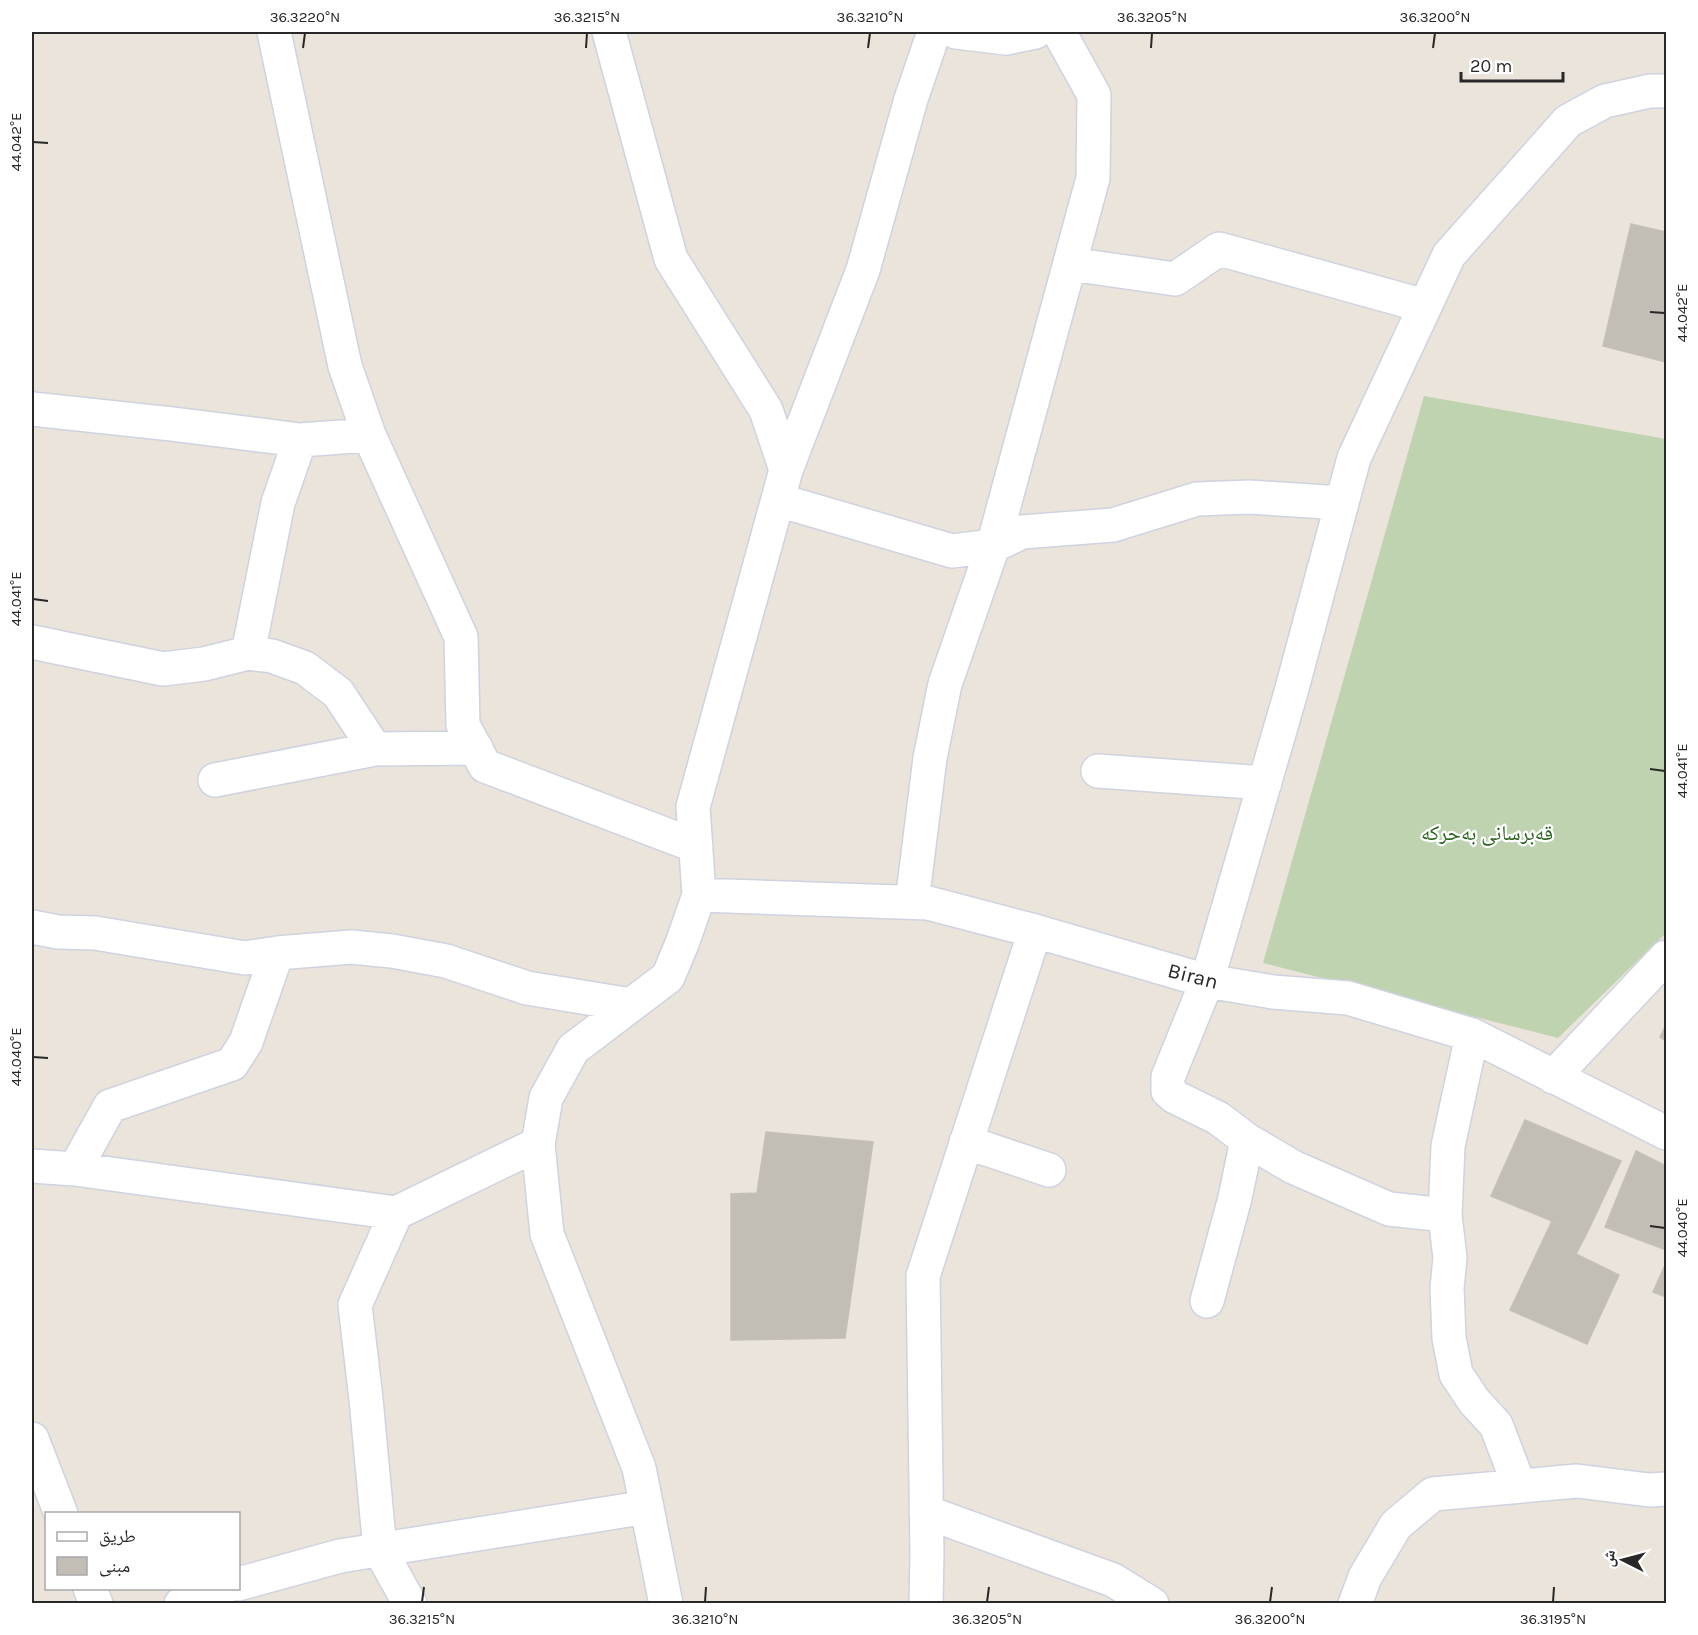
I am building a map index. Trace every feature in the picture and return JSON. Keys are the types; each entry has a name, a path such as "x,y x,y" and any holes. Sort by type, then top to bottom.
{"street":[{"path":"274,32 345,366 369,435 461,637 463,725 485,766 696,846"},
{"path":"609,32 671,259 766,410 782,485"},
{"path":"666,1604 639,1468 547,1234 538,1144 546,1098 573,1049 668,977 699,895 693,807 782,485 864,270 911,99 934,32"},
{"path":"956,32 1005,38 1035,32"},
{"path":"912,902 930,758 945,684 993,546 1093,178 1095,94 1059,32"},
{"path":"1445,1215 1389,1209 1293,1167 1247,1140 1218,1118 1175,1097 1168,1091 1168,1077 1207,981 1265,783 1354,459 1449,255 1568,121 1605,101 1650,91 1666,91"},
{"path":"1070,264 1175,279 1219,249 1425,306"},
{"path":"32,409 300,440 369,435"},
{"path":"248,653 278,503 300,440"},
{"path":"782,485 952,551 993,546 1022,532 1113,525 1197,499 1249,497 1342,503"},
{"path":"32,642 163,669 204,664 248,653 272,656 305,668 338,693 375,749"},
{"path":"215,780 375,749 476,748"},
{"path":"1098,771 1265,783"},
{"name":"Biran","path":"699,895 928,903 1035,931 1207,981 1273,992 1348,998 1472,1035 1666,1133"},
{"path":"32,927 58,932 95,933 244,958 351,947 392,951 446,961 527,988 631,1005"},
{"path":"926,1604 923,1276 1035,931"},
{"path":"75,1169 110,1106 232,1064 246,1042 277,953"},
{"path":"1553,1077 1666,957"},
{"path":"1472,1035 1448,1146 1445,1215 1450,1258 1447,1288 1449,1338 1456,1374 1474,1401 1496,1425 1519,1485"},
{"path":"1207,1301 1235,1198 1247,1140"},
{"path":"966,1142 1049,1170"},
{"path":"32,1166 75,1169 396,1213 538,1144"},
{"path":"396,1213 355,1305 380,1550 410,1604"},
{"path":"32,1438 60,1512"},
{"path":"1355,1604 1365,1577 1396,1525 1433,1494 1577,1481 1649,1490 1666,1489"},
{"path":"240,1583 340,1556 647,1507"},
{"path":"926,1512 1113,1580 1152,1604"},
{"path":"181,1604 219,1590"}],"green space":[{"name":"قەبرسانی بەحرکە","path":"1424,396 1666,439 1666,933 1558,1038 1263,963"}],"building":[{"path":"1631,224 1666,232 1666,362 1603,346"},
{"path":"1666,1025 1666,1041 1660,1037"},
{"path":"1525,1120 1621,1161 1586,1235 1491,1196"},
{"path":"766,1132 873,1142 845,1338 731,1340 731,1194 757,1193"},
{"path":"1636,1151 1666,1166 1666,1250 1605,1227"},
{"path":"1552,1221 1586,1235 1576,1254 1619,1275 1587,1344 1510,1310"},
{"path":"1666,1263 1666,1297 1653,1292"}]}
